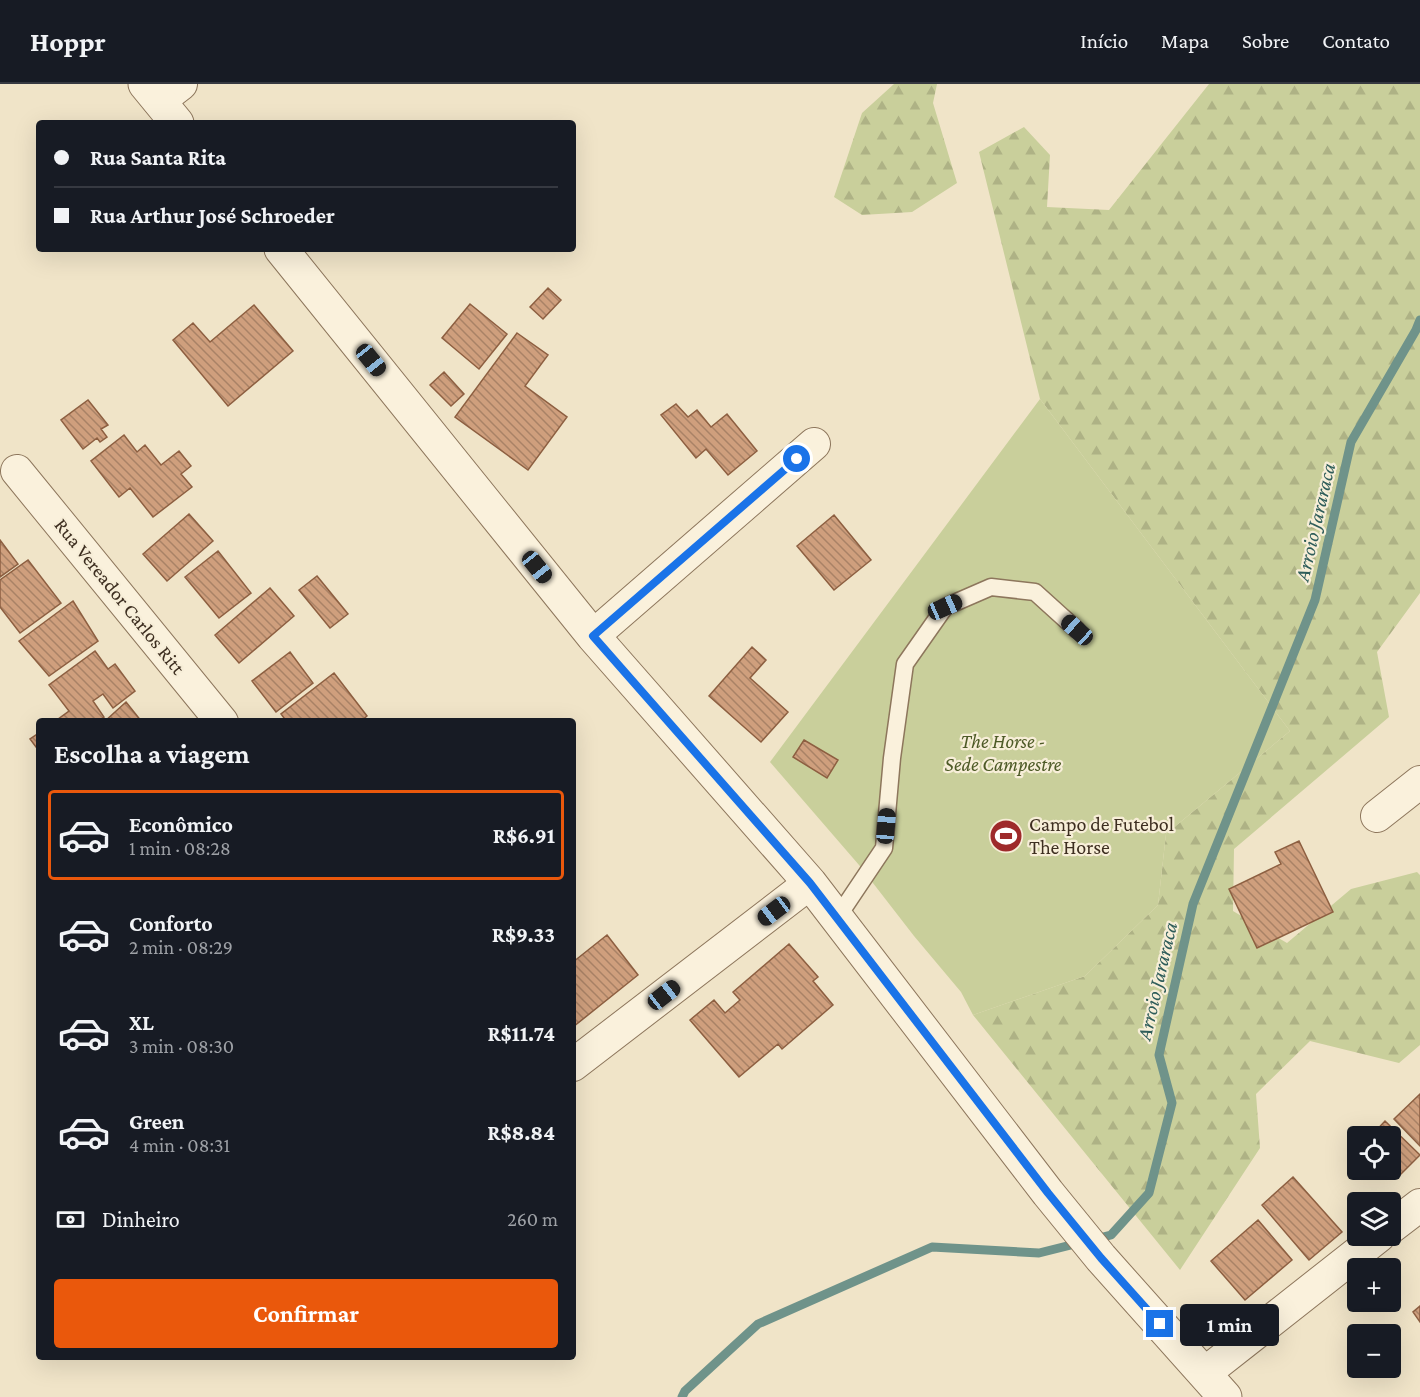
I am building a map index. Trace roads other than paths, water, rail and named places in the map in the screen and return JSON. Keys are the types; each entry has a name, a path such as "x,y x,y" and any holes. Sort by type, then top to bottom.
{"street":[{"path":"283,252 593,636 810,883 1048,1193 1101,1258 1215,1385 1368,1246"},
{"path":"593,636 814,444"},
{"name":"Rua Vereador Carlos Ritt","path":"17,471 219,718"},
{"path":"1377,816 1420,782"},
{"path":"576,1063 810,883"},
{"path":"1401,1220 1420,1205"}],"lane":[{"path":"837,918 884,848 892,758 906,664 945,607 991,587 1035,592 1077,630"}],"waterway":[{"name":"Arroio Jararaca","path":"1095,1239 1111,1235 1149,1193 1172,1103 1159,1055 1193,904 1315,600 1351,442 1420,320"},
{"name":"Arroio Jararaca","path":"682,1397 685,1391 758,1324 932,1247 1039,1253 1079,1243"}],"place":[{"name":"Campo de Futebol The Horse","path":"1006,836"}],"park label":[{"name":"The Horse - Sede Campestre","path":"1003,752"}]}
